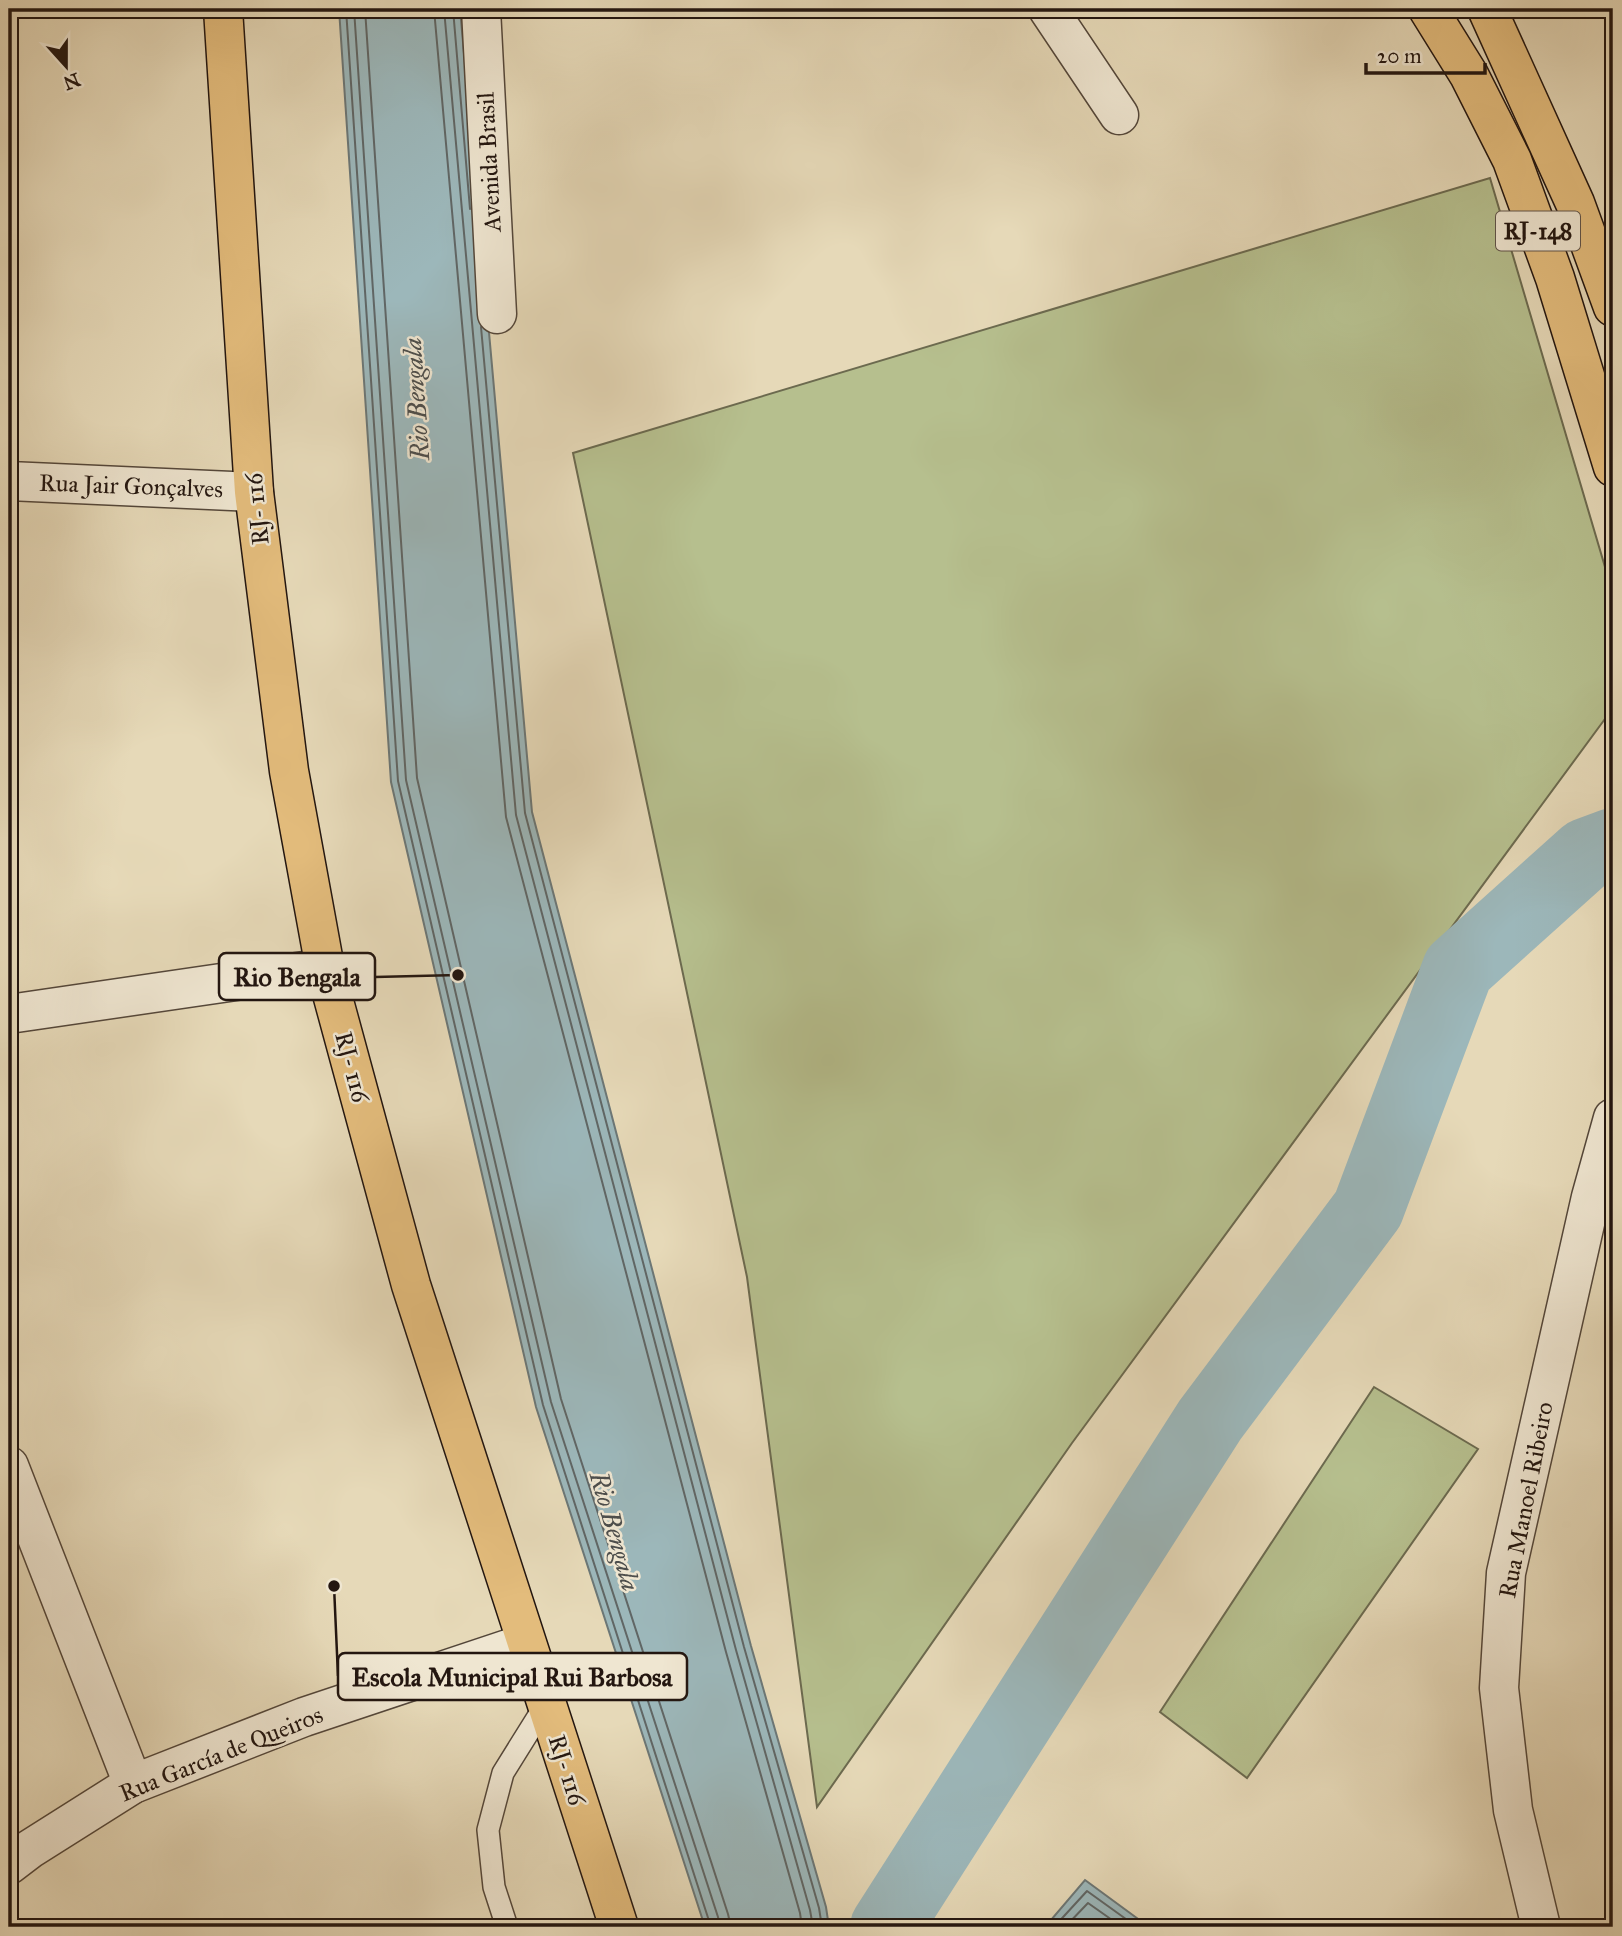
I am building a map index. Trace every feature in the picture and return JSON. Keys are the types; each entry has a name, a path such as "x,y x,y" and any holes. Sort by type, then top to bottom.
{"main road":[{"name":"RJ- 116","path":"223,9 254,492 289,771 325,968 411,1285 618,1927"},
{"name":"RJ-148","path":"1428,9 1469,75 1512,160 1555,278 1613,467"},
{"name":"RJ-148","path":"1488,9 1575,203 1613,307"}],"street":[{"name":"Avenida Brasil","path":"481,9 497,314"},
{"path":"1048,9 1119,115"},
{"name":"Rua Jair Gonçalves","path":"9,481 254,492"},
{"path":"9,1014 325,968"},
{"name":"Rua Manoel Ribeiro","path":"1541,1927 1513,1810 1499,1688 1506,1573 1591,1197 1613,1118"},
{"path":"9,1466 133,1784"},
{"name":"Rua García de Queiros","path":"9,1865 133,1784 304,1717 526,1643"}],"lane":[{"path":"507,1927 494,1887 488,1829 503,1773 546,1704"}],"green space":[{"path":"1490,178 1613,594 1613,708 1072,1443 817,1807 747,1277 573,453"},
{"path":"1374,1387 1478,1449 1247,1778 1160,1712"}],"water":[{"path":"339,9 460,9 532,812 751,1646 826,1907 829,1927 705,1927 536,1407 391,782"},
{"path":"1085,1880 1149,1927 1045,1927"}],"waterway":[{"path":"886,1927 1210,1420 1368,1209 1458,969 1586,854 1613,844"}],"place":[{"name":"Rio Bengala","path":"458,975"},
{"name":"Escola Municipal Rui Barbosa","path":"334,1586"}]}
